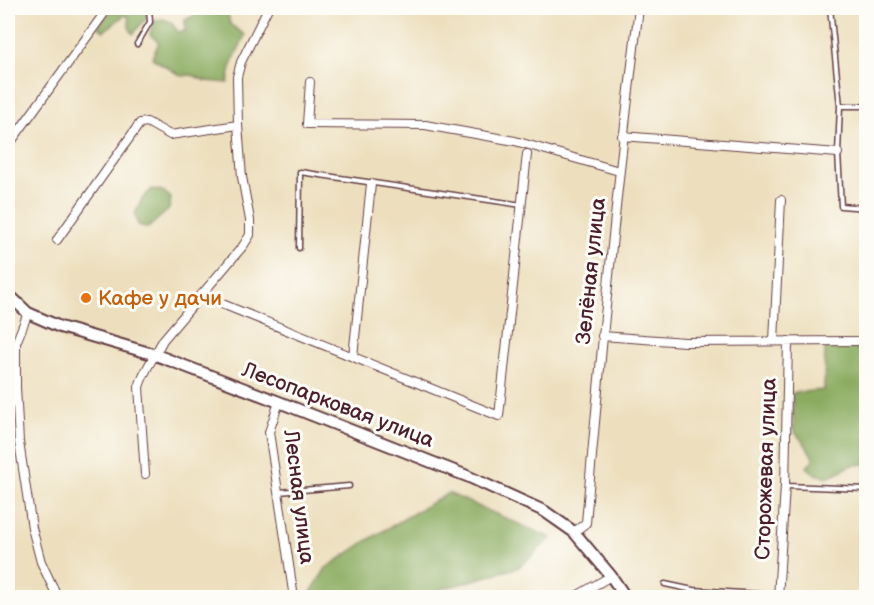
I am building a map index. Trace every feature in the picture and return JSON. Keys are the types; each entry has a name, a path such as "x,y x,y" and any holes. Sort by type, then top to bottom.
{"street":[{"path":"8,146 108,8"},
{"path":"145,474 140,387 143,374 156,356 163,340 250,235 250,220 242,177 237,77 241,62 268,8"},
{"name":"Зелёная улица","path":"574,532 586,523 618,171 639,8"},
{"path":"310,81 307,124 426,125 514,141 618,171"},
{"path":"57,240 140,123 147,122 170,135 238,125"},
{"path":"622,136 838,153"},
{"path":"200,295 499,416 527,154"},
{"path":"353,357 371,184"},
{"path":"774,341 781,200"},
{"name":"Лесопарковая улица","path":"8,294 28,313 60,327 156,356 279,402 467,476 544,511 574,532 626,597"},
{"path":"28,313 16,343 12,386 32,528 41,562 58,597"},
{"path":"602,336 686,342 867,341"},
{"name":"Сторожевая улица","path":"778,596 785,486 788,341"},
{"name":"Лесная улица","path":"279,402 269,432 294,597"},
{"path":"573,597 611,576"}],"lane":[{"path":"137,44 150,22 149,8"},
{"path":"830,8 840,106 838,153 841,206 867,208"},
{"path":"840,106 867,106"},
{"path":"299,248 300,172 522,205"},
{"path":"279,492 350,486"},
{"path":"785,486 867,489"},
{"path":"665,584 693,590 778,596"}],"green space":[{"path":"113,8 145,8 147,17 133,34 129,27 129,18 125,15 104,31 98,27"},
{"path":"196,8 227,8 230,24 245,35 232,63 228,83 206,81 192,75 181,76 152,58 159,42 150,35 153,22 163,19 171,22 178,32 185,31 185,20 199,13"},
{"path":"152,189 163,191 171,198 169,209 148,228 138,225 135,214 142,199"},
{"path":"825,347 866,349 866,464 852,465 829,477 815,474 807,467 814,459 794,431 792,393 824,390"},
{"path":"448,493 551,538 519,567 414,597 308,597 326,568 368,540"}],"place":[{"name":"Кафе у дачи","path":"86,298"}]}
